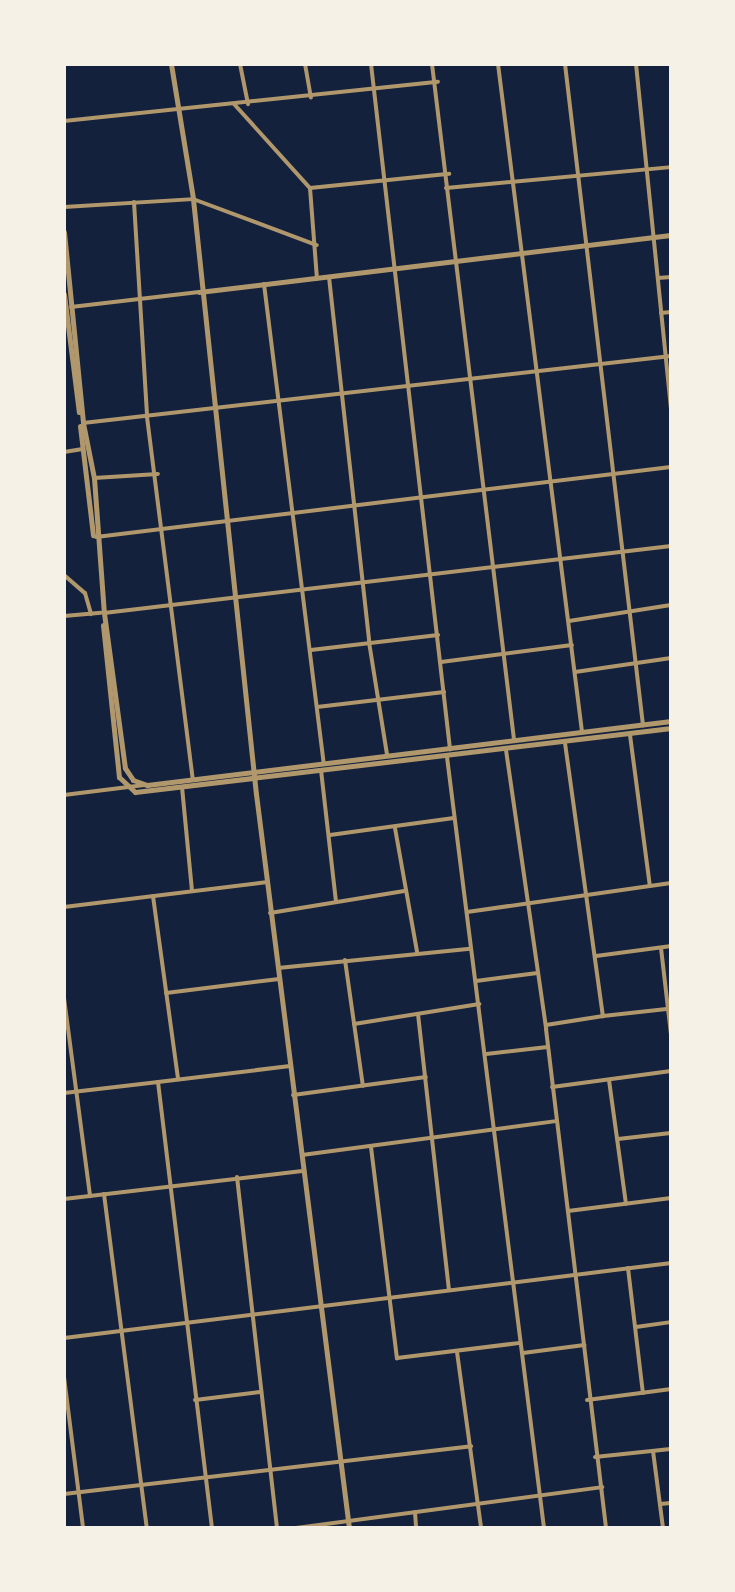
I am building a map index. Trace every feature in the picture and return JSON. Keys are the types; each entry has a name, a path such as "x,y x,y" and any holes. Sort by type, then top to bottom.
{"street":[{"path":"171,64 193,199 199,292 253,771 348,1525"},
{"path":"240,64 248,104"},
{"path":"305,64 311,97"},
{"path":"371,64 386,181 392,270 426,576 438,635 450,749"},
{"path":"432,64 438,82 449,174 446,188 454,262 514,742"},
{"path":"498,64 557,560 569,621 582,734"},
{"path":"565,64 643,726"},
{"path":"636,64 668,356 671,410"},
{"path":"64,121 438,82"},
{"path":"234,104 310,188 317,245 317,279"},
{"path":"446,188 671,167"},
{"path":"310,188 449,174"},
{"path":"64,207 193,199 317,245"},
{"path":"134,202 147,417 158,474 160,529 193,779"},
{"path":"64,232 83,449 125,768 133,780 147,785"},
{"path":"69,308 671,235"},
{"path":"329,277 376,702 387,756"},
{"path":"658,278 671,277"},
{"path":"264,284 299,591 311,650 324,763"},
{"path":"64,294 69,308 83,423 94,478 96,537 119,777 125,788 135,792 255,779 671,728"},
{"path":"661,313 671,312"},
{"path":"83,423 668,356"},
{"path":"64,452 83,449"},
{"path":"96,537 671,467"},
{"path":"94,478 158,474"},
{"path":"64,616 671,546"},
{"path":"64,575 85,593 91,614"},
{"path":"569,621 671,605"},
{"path":"311,650 438,635"},
{"path":"441,662 501,651 572,645"},
{"path":"575,672 671,658"},
{"path":"317,707 444,692"},
{"path":"64,795 671,721"},
{"path":"630,735 650,886"},
{"path":"565,743 603,1016"},
{"path":"506,750 548,1047 584,1345 587,1400 606,1528"},
{"path":"447,757 544,1528"},
{"path":"321,770 336,901"},
{"path":"182,787 192,891"},
{"path":"329,835 454,818"},
{"path":"395,828 417,952"},
{"path":"64,907 267,882"},
{"path":"467,912 671,883"},
{"path":"270,913 404,891"},
{"path":"153,896 178,1079"},
{"path":"596,956 671,946"},
{"path":"661,948 671,1035"},
{"path":"278,968 471,949"},
{"path":"345,960 363,1086"},
{"path":"476,981 537,973"},
{"path":"166,993 279,979"},
{"path":"64,998 90,1196"},
{"path":"354,1024 479,1004"},
{"path":"545,1025 667,1009"},
{"path":"418,1014 449,1289"},
{"path":"486,1054 548,1047"},
{"path":"64,1093 290,1066"},
{"path":"552,1087 671,1071"},
{"path":"293,1095 426,1077"},
{"path":"609,1080 626,1204"},
{"path":"158,1082 212,1528"},
{"path":"302,1155 556,1121"},
{"path":"618,1139 671,1133"},
{"path":"371,1147 387,1297 397,1358 522,1342"},
{"path":"64,1199 170,1184 304,1171"},
{"path":"237,1177 277,1528"},
{"path":"104,1194 147,1528"},
{"path":"568,1211 671,1198"},
{"path":"64,1338 671,1263"},
{"path":"628,1268 643,1393"},
{"path":"636,1327 671,1322"},
{"path":"523,1353 584,1345"},
{"path":"457,1351 481,1528"},
{"path":"64,1377 83,1528"},
{"path":"587,1400 671,1389"},
{"path":"195,1400 260,1392"},
{"path":"64,1494 471,1446"},
{"path":"595,1457 671,1449"},
{"path":"653,1451 663,1528"},
{"path":"296,1528 348,1525 415,1512 602,1487"},
{"path":"660,1504 671,1503"},
{"path":"415,1512 416,1528"}]}
